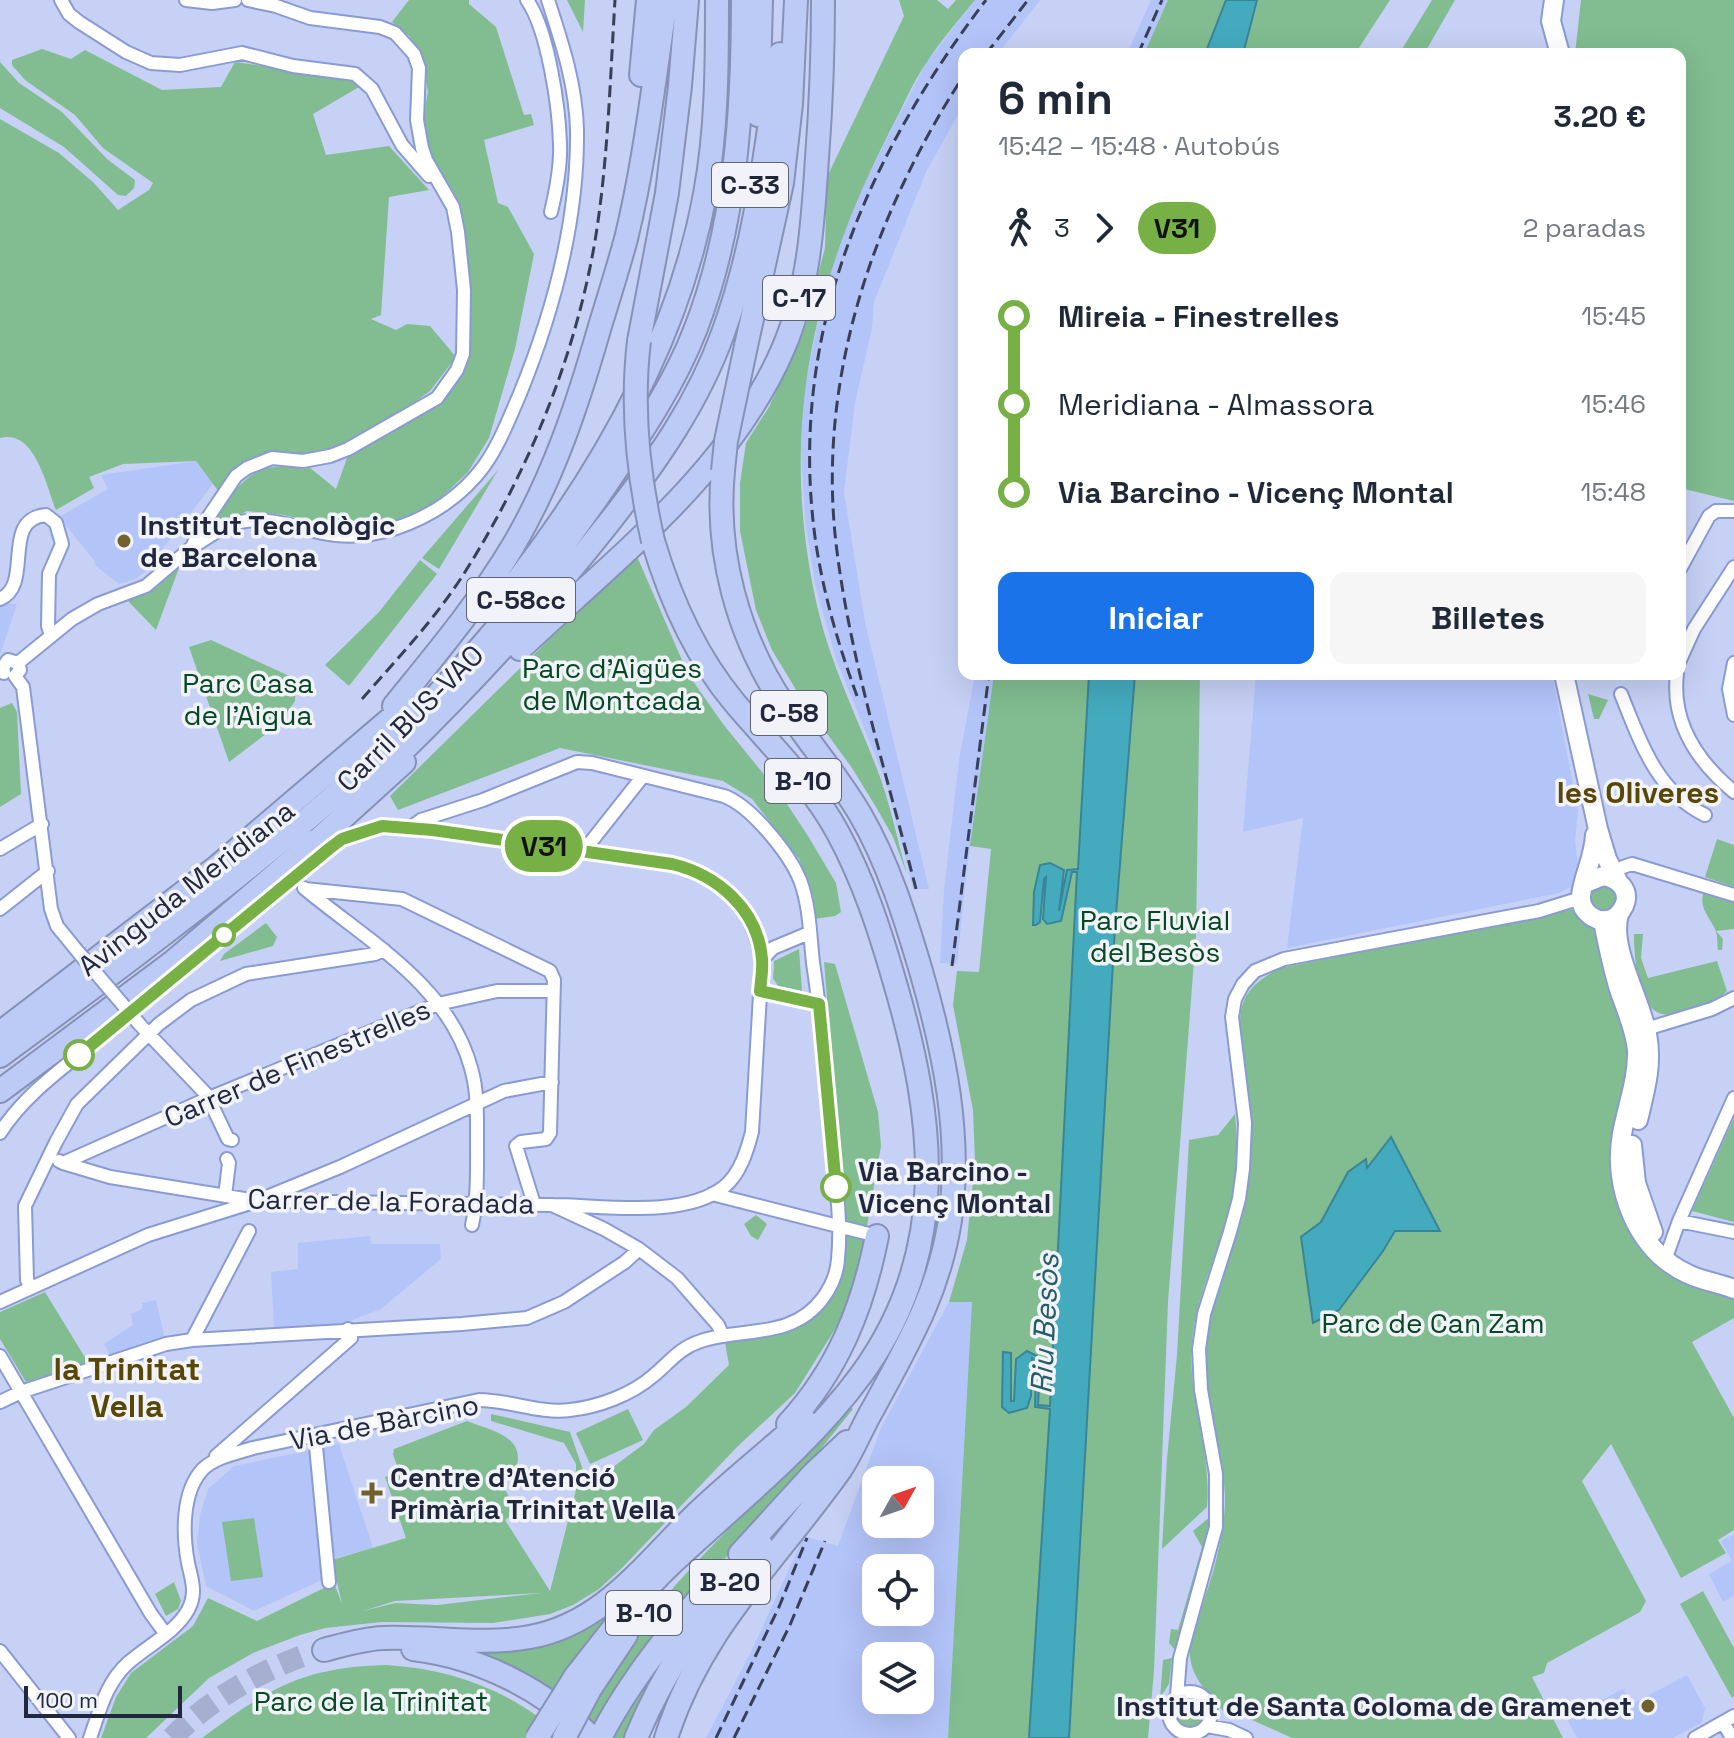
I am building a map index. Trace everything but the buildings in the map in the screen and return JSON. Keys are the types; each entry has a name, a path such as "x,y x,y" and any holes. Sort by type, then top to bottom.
{"highway":[{"path":"599,331 636,113 648,0"},
{"path":"367,737 452,635 513,546 567,432 626,239 666,0"},
{"name":"B-10","path":"582,1683 669,1566 778,1467 861,1375 887,1333 911,1274 925,1217 928,1157 909,1029 862,882 828,815 804,781 734,702 709,668 674,601 653,541 643,490 636,431 635,384 639,341 667,193 687,0"},
{"name":"C-33","path":"367,737 426,688 480,628 543,545 607,445 664,332 693,247 705,194 713,135 717,0"},
{"name":"Carril BUS-VAO","path":"0,1056 191,913 352,780 445,686 528,592 584,517 664,397 697,326 726,223 740,108 743,0"},
{"name":"C-33","path":"626,501 666,434 702,364 732,279 748,200 757,125 761,0"},
{"name":"C-58","path":"782,0 778,128 763,265 726,441 723,539 733,592 749,642 777,694 849,796 877,847 913,945 945,1068 954,1163 946,1240 925,1311 901,1361 873,1408 847,1442"},
{"name":"C-33","path":"763,265 786,154 796,0"},
{"name":"C-17","path":"307,850 390,776 634,543 707,468 767,382 791,329 806,272 816,185 823,0"},
{"path":"0,1091 174,961 307,850 364,787 475,677 559,585 626,501 683,418 706,375 731,312 759,208 780,54"},
{"path":"816,185 833,126"},
{"path":"475,677 592,522 664,397"},
{"name":"Avinguda Meridiana","path":"0,1033 218,866 311,789 367,737"},
{"path":"0,1073 223,904 364,787"},
{"path":"0,1106 57,1061 105,1015"},
{"path":"592,1738 563,1711 499,1673 445,1655 411,1649 316,1652 351,1642 382,1638 513,1639 565,1627 615,1596 693,1517 804,1418 862,1350 884,1308 910,1225 921,1094"},
{"path":"743,1473 805,1405 833,1365 862,1298 877,1236"},
{"path":"669,1738 674,1713 714,1635 754,1578 842,1467 873,1408"},
{"name":"B-10","path":"600,1738 652,1655 685,1615 814,1473 847,1442"},
{"name":"B-20","path":"636,1738 669,1668 701,1619 735,1576 824,1479 847,1442"},
{"path":"379,1650 479,1675 533,1703 576,1738"},
{"path":"537,1738 582,1683"},
{"path":"564,1738 582,1683"}],"street":[{"path":"61,0 69,14 79,22 126,52 151,63 180,65 242,53 293,66 355,74 372,89 402,145 438,183"},
{"path":"186,0 212,3 235,0"},
{"path":"192,547 236,476 247,468 272,458 303,461 348,449 437,398 457,370 463,354 464,290 453,207 426,160 417,120 419,68 414,54 395,33 360,23 310,18 248,0"},
{"path":"527,0 535,11 540,29 558,120 560,147 551,212"},
{"path":"230,1140 209,1098 145,1030 57,926 51,909 23,687 9,672 72,619 98,604 146,586 192,547 231,525 246,521 287,524 351,536 395,529 439,509 484,466 510,417 549,311 573,192 577,131 574,93 548,0"},
{"path":"1554,0 1551,21 1558,48"},
{"path":"1686,558 1709,516 1716,511 1734,511"},
{"path":"0,599 7,596 12,587 18,530 27,520 46,515 56,523 62,544 49,574 48,626 51,635"},
{"path":"1686,647 1734,567"},
{"path":"1734,663 1729,696 1734,715"},
{"path":"1565,680 1598,829 1607,859 1621,875 1626,895 1625,902 1611,917 1618,987 1634,1031 1637,1050 1634,1085 1621,1140 1621,1176 1627,1202 1637,1226 1665,1260 1688,1274 1734,1289"},
{"path":"1677,680 1677,703 1691,746 1734,792"},
{"path":"1621,694 1649,760 1667,788 1686,806 1705,815"},
{"name":"Via de Bàrcino","path":"203,1469 253,1448 479,1400 497,1400 555,1411 591,1406 639,1387 685,1347 723,1336 778,1329 812,1311 834,1278 838,1257 839,1227 819,1004 803,888 794,867 743,805 724,796 592,763 577,762 432,824 421,820 410,828 374,827 336,843 291,880"},
{"path":"583,852 643,776"},
{"path":"0,849 42,824"},
{"path":"432,824 583,852 672,864 700,872 735,899 749,919 762,960 752,1132 746,1154 726,1186 712,1194 665,1207 552,1205"},
{"path":"1598,829 1582,905 1590,916 1611,917 1617,923 1620,944 1646,1029 1648,1079 1633,1137 1631,1158 1643,1209 1665,1260"},
{"path":"1246,1738 1229,1730 1203,1729 1187,1734 1174,1733 1169,1711 1177,1696 1180,1658 1216,1527 1216,1474 1201,1390 1199,1349 1204,1314 1239,1199 1243,1169 1245,1123 1232,1017 1235,999 1243,984 1255,971 1288,958 1539,911 1583,890 1603,876 1621,875 1632,864 1734,895"},
{"path":"0,909 48,871"},
{"path":"0,1133 30,1096 291,880 384,950 438,1004 455,1029 467,1054 477,1103 477,1202 472,1225"},
{"path":"305,889 393,897 414,903 550,971 554,985 548,1137 521,1142 516,1146 534,1204"},
{"path":"762,960 773,948 809,933"},
{"path":"31,1288 27,1280 25,1206 73,1109 145,1030 180,1006 237,977 264,969 375,954 384,950"},
{"name":"Carrer de Finestrelles","path":"63,1163 209,1098 438,1004 497,991 554,985"},
{"path":"760,991 819,1004"},
{"path":"1646,1029 1712,1009 1734,998"},
{"path":"0,1302 148,1235 257,1201 340,1167 508,1090 552,1082"},
{"path":"1665,1260 1679,1221 1734,1098"},
{"path":"49,1156 63,1163"},
{"path":"225,1196 229,1161"},
{"name":"Carrer de la Foradada","path":"63,1163 110,1177 257,1201 552,1205 639,1249 677,1278 718,1325 723,1336"},
{"path":"712,1194 877,1236"},
{"path":"604,1229 601,1216 613,1206"},
{"path":"1679,1221 1734,1232"},
{"path":"192,1340 250,1232"},
{"path":"0,1402 21,1392 166,1344 527,1318 564,1302 625,1262 639,1249"},
{"path":"90,1738 110,1685 129,1661 183,1618 194,1595 195,1586 184,1539 186,1510 192,1488 203,1469 351,1338 348,1329"},
{"path":"0,1356 165,1633"},
{"path":"315,1436 329,1582"},
{"path":"0,1651 69,1738"},
{"path":"1177,1696 1191,1692 1202,1695 1209,1704 1203,1729"},
{"path":"1695,1738 1729,1719 1732,1738"}],"shaded area":[{"path":"975,0 1040,0 1003,48 958,48 958,115 926,172 874,302 872,328 855,403 844,492 865,622 929,889 913,889 886,782 836,659 815,584 805,520 801,447 803,394 836,250 863,185 926,63"},
{"path":"1151,0 1168,0 1147,48 1130,48"},
{"path":"1226,0 1257,0 1245,48 1207,48"},
{"name":"Institut Tecnològic de Barcelona","path":"196,461 213,484 144,573 133,580 119,584 96,566 59,517 108,489 101,475"},
{"path":"0,604 17,604 0,655"},
{"path":"974,680 993,680 957,964 940,963 944,890 959,760"},
{"path":"1089,680 1135,680 1115,927 1069,1738 1029,1738 1050,1409 1035,1407 1036,1370 1032,1357 1031,1396 1027,1408 1009,1413 1002,1407 1003,1352 1011,1353 1011,1401 1014,1401 1016,1359 1027,1351 1037,1356 1040,1369 1038,1405 1050,1406 1077,872 1072,872 1061,921 1047,924 1043,919 1046,877 1040,922 1033,925 1034,892 1040,865 1050,863 1064,870 1059,911 1067,870 1078,869"},
{"path":"1256,680 1553,680 1578,811 1575,840 1579,875 1575,885 1559,893 1287,948 1303,818 1243,832"},
{"path":"1391,1137 1440,1231 1395,1231 1339,1310 1313,1323 1301,1237 1321,1222 1348,1172 1366,1159 1367,1168"},
{"path":"370,1236 371,1244 440,1244 441,1259 381,1309 342,1324 274,1328 271,1272 298,1269 298,1243"},
{"path":"156,1300 165,1339 110,1355 104,1344 133,1325 131,1314 142,1309 142,1303"},
{"path":"949,1302 972,1302 948,1738 706,1738 751,1652 804,1536 838,1546 862,1480 862,1538 934,1538 934,1466 867,1466 881,1428"},
{"path":"339,1444 373,1548 332,1559 322,1447"},
{"path":"311,1450 324,1579 254,1611 206,1586 197,1543 200,1515 208,1489 234,1466"},
{"path":"1734,1534 1734,1596 1723,1602 1709,1574 1732,1561 1721,1541"},
{"name":"Institut de Santa Coloma de Gramenet","path":"1687,1675 1705,1708 1702,1722 1673,1738 1577,1738 1567,1719 1623,1689 1632,1704"}],"green space":[{"path":"409,0 469,0 469,4 496,27 524,115 531,114 534,125 484,140 498,203 508,207 534,254 515,349 489,438 468,472 439,500 402,519 363,526 326,525 284,515 247,511 207,530 238,487 264,469 309,467 336,489 347,458 435,406 462,371 469,346 467,249 459,205 427,147 422,121 428,92 422,58 409,36 392,22"},
{"path":"567,0 585,0 583,32"},
{"path":"899,0 937,0 948,9 956,0 975,0 938,46 917,79 862,189 839,247 809,364 802,424 801,484 806,546 823,630 882,782 907,874 893,837 876,807 772,650 756,610 740,531 740,483 746,443 769,407 801,338 825,248 827,177 904,16"},
{"path":"1168,0 1226,0 1207,48 1147,48"},
{"path":"1257,0 1390,0 1359,48 1245,48"},
{"path":"1432,0 1455,0 1427,48 1403,48"},
{"path":"1581,0 1734,0 1734,501 1686,489 1686,48 1576,48"},
{"path":"42,49 71,59 85,50 162,90 221,87 235,62 349,78 359,87 313,114 326,155 389,146 429,190 389,197 381,315 371,319 396,330 407,324 430,326 456,357 430,391 345,445 305,454 264,454 245,461 219,492 196,461 123,464 89,477 94,488 56,510 30,450 12,437 0,438 0,119 59,153 94,183 118,210 149,190 153,183 103,148 75,115 25,80 12,65 12,60"},
{"path":"0,62 19,83 62,112 107,159 135,180 134,188 126,196 118,195 64,147 0,108"},
{"path":"498,470 439,569 422,558"},
{"name":"Parc d'Aigües de Montcada","path":"636,554 688,674 723,724 783,798 836,883 841,912 835,916 814,919 809,884 799,859 752,799 723,781 560,748 398,810 390,796"},
{"path":"420,560 437,574 349,686 325,665 379,612"},
{"name":"Parc Casa de l'Aigua","path":"179,568 156,630 128,601 153,589"},
{"name":"Parc Casa de l'Aigua","path":"211,640 296,679 295,701 279,724 229,762 189,647"},
{"name":"Parc Fluvial del Besòs","path":"993,680 1089,680 1057,1308 1029,1738 948,1738 972,1302 949,1302 967,1240 975,1161 973,1110 953,1005 957,971 979,972 991,849 970,846"},
{"name":"Parc Fluvial del Besòs","path":"1135,680 1200,680 1196,934 1168,1302 1154,1671 1148,1738 1069,1738 1115,927"},
{"path":"1588,694 1608,700 1599,719 1594,719"},
{"path":"12,703 17,712 21,794 0,807 0,708"},
{"path":"1717,839 1734,845 1734,887 1705,877"},
{"path":"1603,883 1613,887 1617,897 1613,907 1603,911 1593,907 1589,897 1593,887"},
{"path":"1704,891 1734,900 1734,929 1716,931 1703,907"},
{"name":"Parc de Can Zam","path":"1575,909 1598,926 1632,1060 1611,1162 1615,1199 1626,1225 1639,1243 1734,1296 1734,1318 1692,1342 1734,1418 1734,1530 1718,1540 1726,1553 1681,1578 1611,1444 1582,1481 1646,1601 1640,1612 1547,1663 1544,1673 1532,1677 1563,1738 1292,1738 1239,1714 1234,1706 1228,1717 1196,1676 1190,1645 1213,1573 1224,1517 1224,1479 1208,1401 1204,1362 1211,1319 1239,1223 1249,1174 1251,1118 1240,1024 1246,996 1255,985 1280,968"},
{"path":"266,923 277,937 273,946 220,961 224,954"},
{"path":"1716,931 1723,939 1722,950 1718,950"},
{"path":"1634,934 1643,934 1641,958 1648,978 1717,961 1727,991 1711,1001 1678,1013 1662,1014 1654,1010 1642,991"},
{"path":"799,949 802,991 778,986 773,978 774,961"},
{"path":"824,962 835,964 878,1112 881,1146 853,1293 842,1318 795,1393 737,1447 622,1568 599,1589 573,1605 550,1614 493,1623 382,1622 325,1628 300,1635 253,1653 209,1678 146,1738 101,1738 116,1697 131,1673 193,1626 208,1598 257,1621 334,1583 342,1604 332,1560 406,1538 385,1477 399,1472 394,1449 467,1421 495,1431 516,1448 516,1468 496,1475 511,1500 509,1517 505,1520 550,1591 576,1490 576,1464 564,1443 491,1421 491,1414 570,1432 583,1470 582,1490 644,1444 654,1430 686,1407 729,1365 725,1343 780,1332 818,1311 837,1287 847,1240","holes":["541,1593 437,1605 395,1603 363,1611 395,1601"]},
{"path":"1235,1114 1235,1188 1199,1303 1192,1342 1193,1384 1208,1486 1207,1507 1162,1549 1189,1140 1218,1135"},
{"path":"1734,1118 1734,1222 1692,1211"},
{"path":"756,1215 767,1224 758,1240 751,1236 744,1224"},
{"path":"45,1292 89,1364 26,1382 0,1339 0,1312"},
{"path":"850,1407 853,1409 785,1493 696,1590 631,1702 684,1630 635,1738 603,1738 450,1647 576,1630 578,1633 644,1578 593,1640 627,1644 707,1551"},
{"path":"628,1409 643,1440 590,1464 576,1433"},
{"path":"1211,1516 1207,1541 1175,1650 1169,1643 1171,1629 1178,1630 1202,1547 1193,1531"},
{"path":"254,1518 263,1577 231,1581 222,1522"},
{"path":"174,1582 181,1601 178,1609 166,1616 155,1594"},
{"path":"1703,1591 1734,1648 1732,1698 1680,1604"},
{"path":"1172,1658 1169,1684 1160,1698 1163,1660"},
{"name":"Parc de la Trinitat","path":"386,1665 435,1672 482,1686 525,1708 564,1738 202,1738 246,1706 287,1684 331,1670"},
{"path":"1190,1699 1201,1703 1205,1714 1201,1725 1190,1729 1179,1725 1175,1714 1179,1703"}],"tunnel":[{"path":"172,1738 202,1711 236,1688 308,1654"}],"railway":[{"path":"362,699 429,622 465,572 529,454 562,371 595,241 608,121 615,0"},
{"path":"857,696 833,621 816,544 810,468 813,395 825,324 844,255 871,188 904,123 986,0"},
{"path":"991,48 1028,0"},
{"path":"1141,48 1162,0"},
{"path":"916,889 869,712 849,622 835,534 832,473 836,412 860,294 904,181 958,85"},
{"path":"952,966 988,680"},
{"path":"716,1738 779,1607 807,1538"},
{"path":"734,1738 790,1625 825,1541"}],"bus line":[{"name":"V31","path":"79,1055 330,848 342,839 366,830 382,826 433,830 672,864 687,867 714,880 743,909 760,946 760,991 819,1004 836,1187"}],"place":[{"name":"Institut Tecnològic de Barcelona","path":"124,541"},
{"name":"Via Barcino - Vicenç Montal","path":"836,1187"},
{"name":"Centre d'Atenció Primària Trinitat Vella","path":"372,1493"},
{"name":"Institut de Santa Coloma de Gramenet","path":"1648,1706"}],"district":[{"name":"les Oliveres","path":"1638,793"},
{"name":"la Trinitat Vella","path":"127,1388"}],"water label":[{"name":"Riu Besòs","path":"1045,1324"}]}
